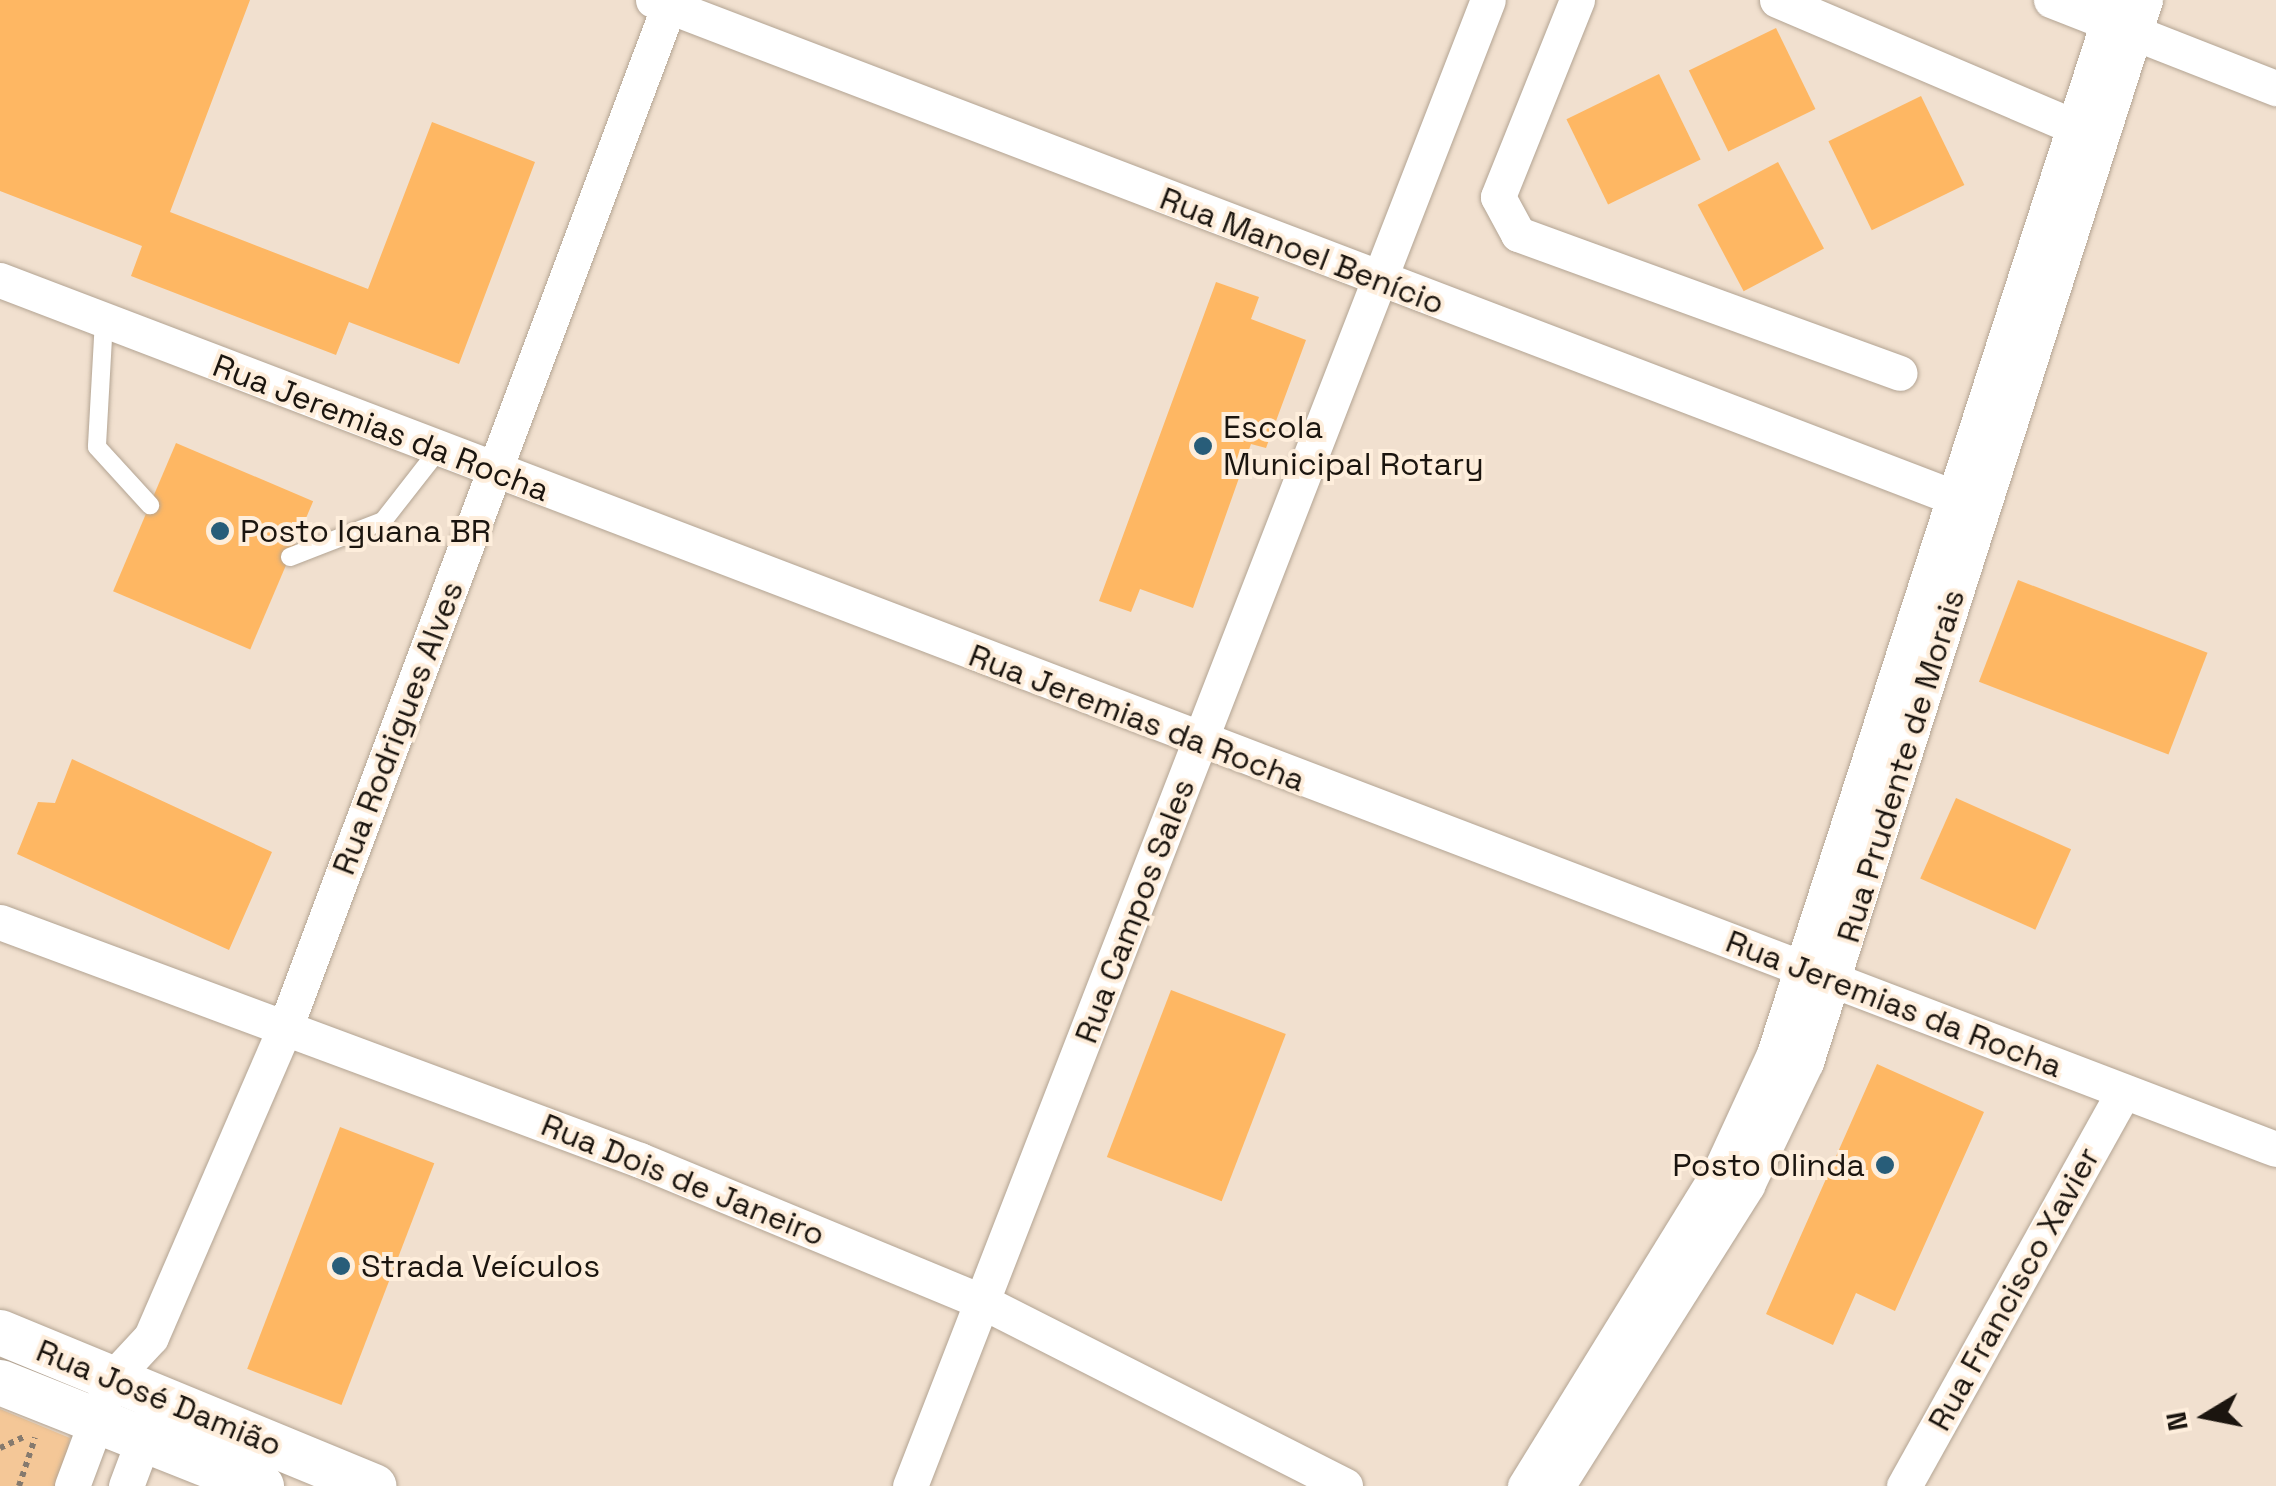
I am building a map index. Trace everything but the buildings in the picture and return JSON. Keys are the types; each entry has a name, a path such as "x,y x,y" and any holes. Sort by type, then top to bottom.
{"street":[{"name":"Rua Campos Sales","path":"910,1486 1488,0"},
{"path":"1577,0 1498,196 1518,234 1899,373"},
{"path":"1777,0 2072,126"},
{"path":"2050,0 2125,13 2276,88"},
{"name":"Rua Manoel Benício","path":"664,2 1379,281 1953,497"},
{"name":"Rua Rodrigues Alves","path":"72,1486 104,1400 151,1337 285,1028 495,472 664,2"},
{"name":"Rua Prudente de Morais","path":"1525,1486 1722,1167 1818,975 1953,497 2072,126 2125,13"},
{"name":"Rua Prudente de Morais","path":"1557,1486 1747,1185 1818,975 2125,13"},
{"name":"Rua Jeremias da Rocha","path":"0,280 438,452 2276,1150"},
{"name":"Rua Dois de Janeiro","path":"0,922 640,1160 982,1302 1345,1486"},
{"name":"Rua Francisco Xavier","path":"1904,1486 2124,1092"},
{"name":"Rua José Damião","path":"0,1332 104,1400 143,1441 262,1486"},
{"path":"126,1486 159,1399 151,1337"},
{"name":"Rua José Damião","path":"0,1382 104,1400 159,1399 374,1486"}],"lane":[{"path":"104,320 97,447 150,505"},
{"path":"290,556 384,521 438,452"}],"path":[{"path":"0,1448 36,1432 19,1486"}],"shaded area":[{"path":"0,1409 70,1438 61,1486 0,1486"}],"place":[{"name":"Escola Municipal Rotary","path":"1203,446"},
{"name":"Posto Iguana BR","path":"220,531"},
{"name":"Posto Olinda","path":"1885,1165"},
{"name":"Strada Veículos","path":"341,1266"}]}
